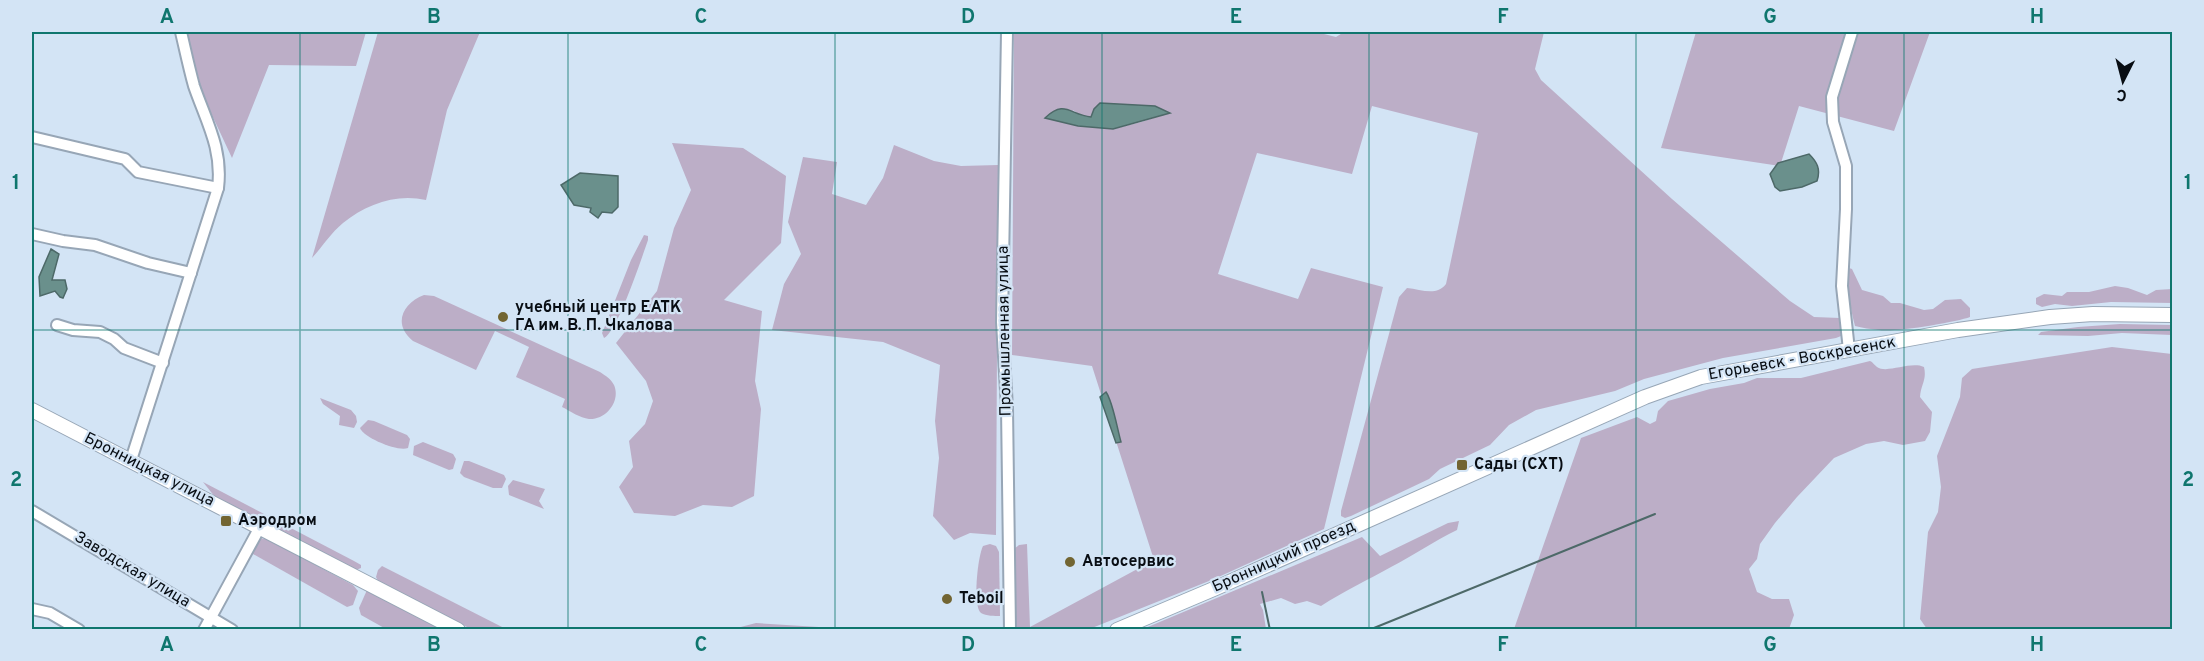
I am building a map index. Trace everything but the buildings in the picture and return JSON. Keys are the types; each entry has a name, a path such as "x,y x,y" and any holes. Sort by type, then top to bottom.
{"main road":[{"name":"Егорьевск - Воскресенск","path":"1451,482 1670,387 1701,377 1958,330 2050,317 2093,314 2172,315"},
{"name":"Бронницкая улица","path":"32,410 458,630"},
{"name":"Бронницкий проезд","path":"1121,629 1451,482"}],"street":[{"path":"131,460 164,363 218,188 218,150 194,85 181,32"},
{"name":"Промышленная улица","path":"1006,32 1002,322 1007,408 1010,630"},
{"path":"1849,350 1842,286 1846,166 1833,122 1832,97 1852,32"},
{"path":"32,137 125,159 138,171 218,188"},
{"path":"32,234 96,245 148,263 191,273"},
{"path":"57,325 73,330 100,332 114,339 124,348 164,363"},
{"name":"Заводская улица","path":"32,511 232,630"},
{"path":"204,630 260,527"},
{"path":"32,609 50,613 79,630"}],"shaded area":[{"path":"186,32 366,32 356,66 269,65 232,158 204,98"},
{"path":"378,32 480,32 447,110 426,200 393,199 362,210 339,227 312,258"},
{"path":"1014,32 1316,32 1336,37 1344,32 1544,32 1535,69 1541,80 1672,199 1790,301 1814,317 1840,318 1841,336 1723,358 1644,379 1615,391 1536,410 1509,425 1490,445 1440,469 1429,479 1345,518 1341,516 1341,511 1399,297 1407,288 1433,291 1446,284 1478,133 1372,106 1352,174 1257,153 1218,274 1298,299 1311,268 1383,287 1324,529 1214,579 1087,630 1016,629 1014,549 1019,545 1027,544 1030,627 1154,560 1092,366 1012,355","holes":["1094,109 1169,113 1113,129 1078,126 1073,110 1081,116 1091,117"]},
{"path":"1696,32 1930,32 1894,131 1799,106 1780,166 1661,148"},
{"path":"1100,103 1155,106 1170,113 1113,129 1078,126 1045,118 1052,112 1063,109 1091,117 1094,109"},
{"path":"672,143 743,148 786,176 781,243 724,300 762,311 755,381 761,409 754,496 732,507 703,505 675,516 634,513 619,487 633,467 629,441 645,424 653,401 646,381 616,343 657,291 674,228 691,190"},
{"path":"894,145 934,161 961,166 998,165 996,535 970,533 954,540 933,516 939,458 935,421 940,365 883,342 772,330 784,284 801,254 788,222 803,157 837,162 832,194 866,205 883,178"},
{"path":"1809,154 1818,166 1817,181 1802,187 1780,191 1775,187 1770,174 1778,163"},
{"path":"580,173 618,176 618,207 612,213 602,212 598,218 590,212 591,208 574,205 561,185"},
{"path":"644,235 648,236 648,240 629,294 616,323 604,338 602,333 631,260"},
{"path":"51,249 59,254 52,280 65,280 67,289 63,298 55,291 40,296 39,277"},
{"path":"1849,268 1852,269 1862,290 1883,296 1891,303 1900,303 1924,310 1933,309 1945,300 1961,299 1970,308 1970,317 1939,324 1886,331 1855,326 1849,297"},
{"path":"2115,286 2147,295 2156,290 2172,289 2172,303 2111,302 2072,306 2055,304 2042,307 2036,304 2036,298 2044,294 2062,296 2067,292 2089,292"},
{"path":"424,295 434,296 600,372 614,385 616,391 614,403 606,413 589,419 562,407 565,399 516,377 529,347 495,331 476,370 413,341 403,328 403,315 410,303"},
{"path":"2120,324 2172,325 2172,335 2122,333 2088,336 2038,335 2041,332 2078,327"},
{"path":"2112,347 2172,354 2172,629 1927,629 1920,619 1928,532 1938,512 1941,487 1937,456 1960,397 1962,378 1972,369"},
{"path":"1870,361 1881,369 1912,365 1924,367 1925,375 1920,397 1932,412 1930,432 1925,441 1903,445 1884,441 1866,444 1834,458 1775,523 1760,544 1757,559 1749,569 1757,592 1772,599 1789,599 1794,615 1789,629 1514,629 1581,438 1637,417 1650,424 1656,421 1658,411 1668,401 1710,389 1744,383 1757,378 1801,378"},
{"path":"1106,392 1113,409 1121,442 1116,443 1100,397"},
{"path":"320,398 351,410 357,422 354,428 339,425 340,416 323,404"},
{"path":"368,420 407,435 410,439 408,448 389,446 368,436 360,428"},
{"path":"423,442 453,454 456,459 453,469 449,470 413,455 414,446"},
{"path":"464,461 504,475 506,479 502,488 493,488 464,477 460,473"},
{"path":"513,480 545,489 539,501 544,509 509,495 508,486"},
{"path":"203,482 354,561 361,565 361,568 356,570 215,497"},
{"path":"1459,521 1457,530 1321,606 1307,601 1295,604 1281,598 1260,604 1266,629 1143,629 1362,537 1380,556 1448,523"},
{"path":"258,538 267,539 353,585 358,591 353,605 347,607 253,554 251,550"},
{"path":"990,544 996,546 999,552 1000,616 981,613 977,601 981,551 983,546"},
{"path":"382,566 506,629 471,629 379,583 376,577"},
{"path":"367,590 443,629 386,629 361,615 359,608"},
{"path":"756,623 851,629 733,629"}],"waterway":[{"path":"1369,630 1655,514"},
{"path":"1262,592 1270,630"}],"place":[{"name":"учебный центр ЕАТК ГА им. В. П. Чкалова","path":"503,317"},
{"name":"Сады (СХТ)","path":"1462,465"},
{"name":"Аэродром","path":"226,521"},
{"name":"Автосервис","path":"1070,562"},
{"name":"Teboil","path":"947,599"}]}
